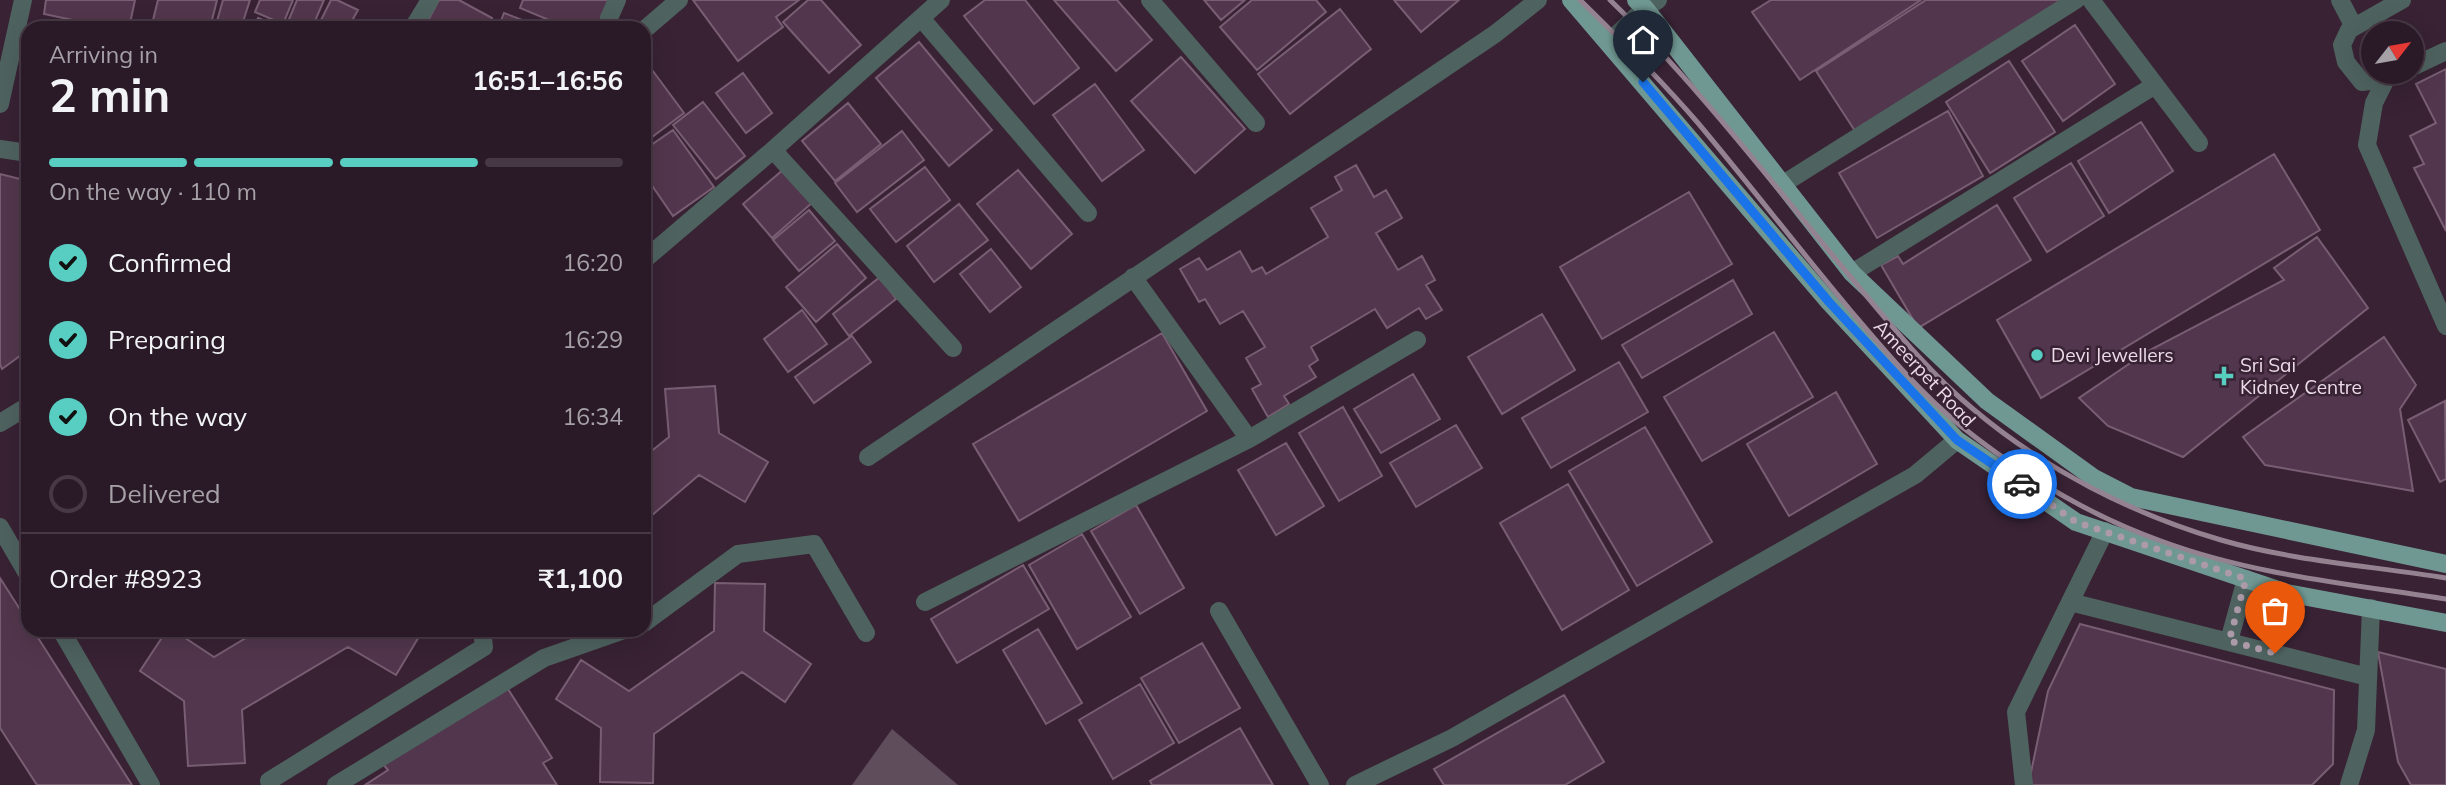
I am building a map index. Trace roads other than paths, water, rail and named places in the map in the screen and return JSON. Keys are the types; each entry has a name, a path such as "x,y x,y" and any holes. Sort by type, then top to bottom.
{"main road":[{"name":"Ameerpet Road","path":"1571,0 1829,302 1957,440 2076,522 2287,593 2446,623"},
{"name":"Ameerpet Road","path":"1646,3 1852,273 1987,401 2094,478 2131,497 2446,564"}],"street":[{"path":"0,104 23,0"},
{"path":"417,21 430,0"},
{"path":"610,21 617,0"},
{"path":"651,24 679,0"},
{"path":"651,254 773,150 941,0"},
{"path":"1150,0 1256,123"},
{"path":"868,457 1495,34 1538,0"},
{"path":"1783,184 2076,0"},
{"path":"2091,0 2199,143"},
{"path":"2340,0 2354,27"},
{"path":"2361,81 2346,62 2342,45 2348,30 2402,0"},
{"path":"1609,42 1646,3"},
{"path":"921,18 1088,213"},
{"path":"2424,61 2446,51"},
{"path":"2388,84 2374,103 2367,145 2445,324"},
{"path":"1852,273 2155,85"},
{"path":"0,149 21,152"},
{"path":"773,150 953,348"},
{"path":"1133,277 1249,439"},
{"path":"925,602 1249,439 1417,340"},
{"path":"0,423 21,410"},
{"path":"1367,783 1452,738 1915,475 1957,440"},
{"path":"0,527 21,563"},
{"path":"2024,785 2016,712 2105,531"},
{"path":"651,618 738,554 814,544 866,633"},
{"path":"2229,641 2246,579"},
{"path":"2070,602 2368,677"},
{"path":"2349,785 2366,730 2371,608"},
{"path":"1219,611 1320,785"},
{"path":"65,637 151,785"},
{"path":"269,781 484,647 483,637"},
{"path":"336,785 544,658 604,637"}],"railway":[{"path":"1580,0 1698,123 1903,371 1946,413 2007,461 2056,492 2107,519 2196,553 2302,577 2446,599"},
{"path":"1610,0 1705,102 1925,364 1956,395 2000,431 2059,470 2122,503 2221,540 2304,558 2446,578"}],"place":[{"name":"Devi Jewellers","path":"2037,355"},
{"name":"Sri Sai Kidney Centre","path":"2224,376"}]}
